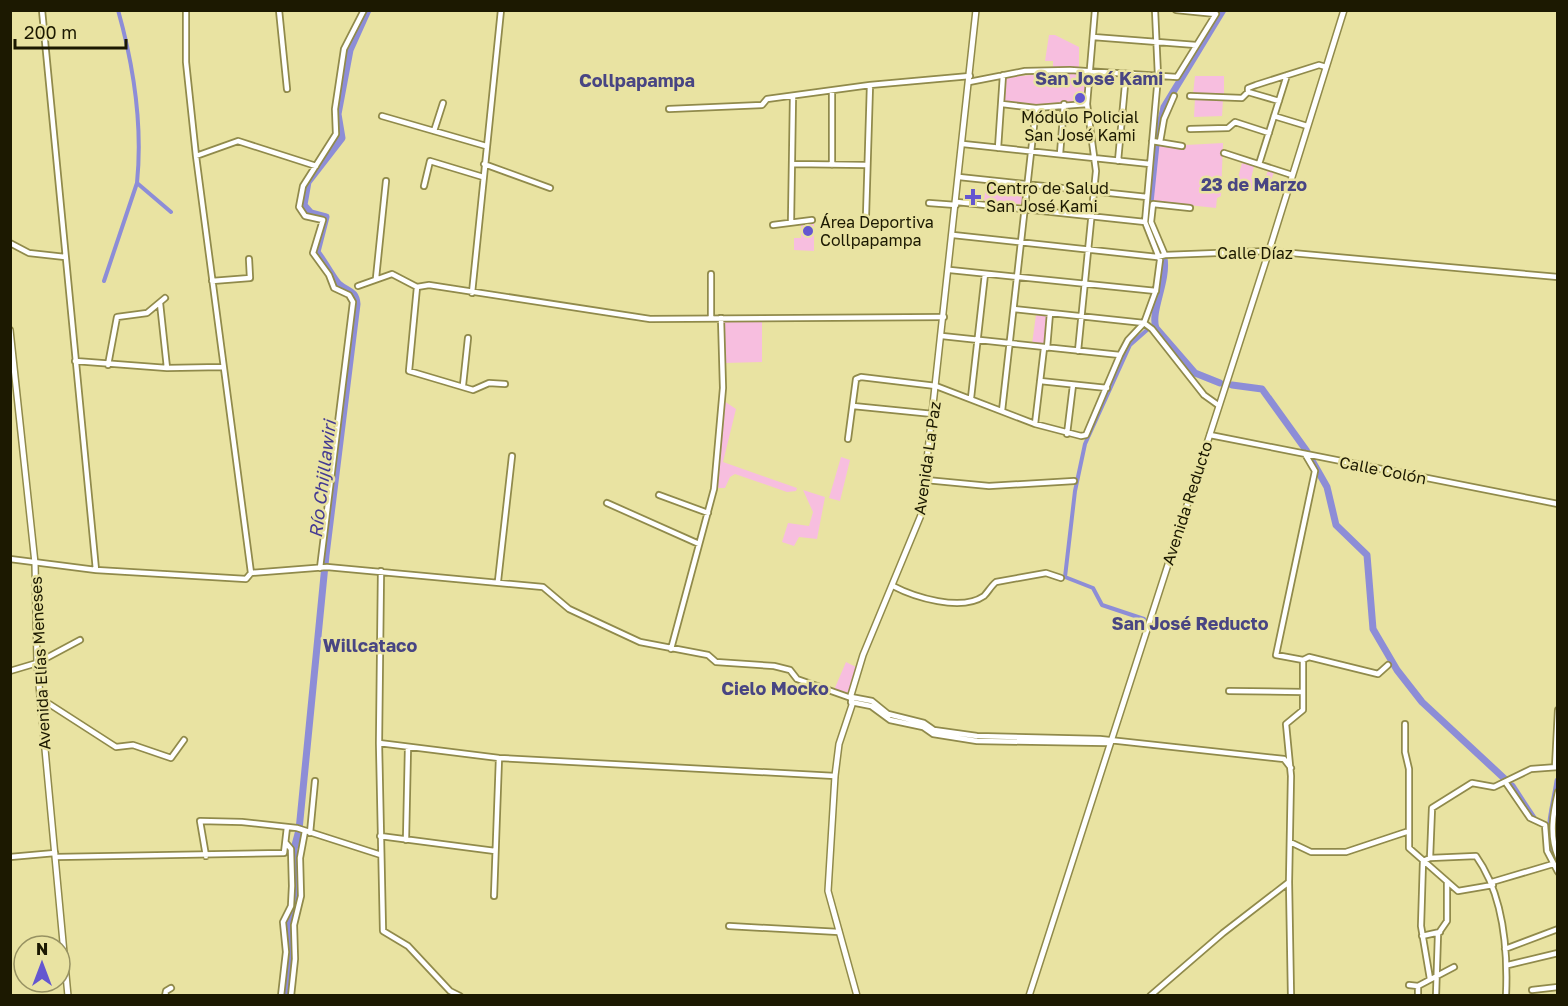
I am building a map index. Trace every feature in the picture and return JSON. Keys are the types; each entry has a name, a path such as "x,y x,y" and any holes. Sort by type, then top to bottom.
{"main road":[{"name":"Avenida La Paz","path":"857,996 828,891 835,777 839,744 863,655 921,514 927,480 950,270 976,10"},
{"name":"Avenida Reducto","path":"1029,996 1269,251 1344,10"},
{"name":"Avenida Elías Meneses","path":"10,330 35,563 37,663 68,996"}],"street":[{"path":"42,10 96,570"},
{"path":"186,10 186,62 196,156 222,367 251,573"},
{"path":"279,10 287,89"},
{"path":"323,568 353,302 349,295 334,288 329,275 313,253 323,220 305,216 299,207 303,186 336,134 335,109 344,49 364,10"},
{"path":"472,293 501,10"},
{"path":"1078,351 1094,192 1094,158 1087,105 1095,10"},
{"path":"1155,10 1158,76 1145,222 1162,255"},
{"path":"669,109 762,105 768,99 870,85 969,79 1025,71 1091,71 1177,77 1215,14 1176,10"},
{"path":"1093,38 1196,45"},
{"path":"1190,96 1242,98 1248,92 1248,88 1319,65 1326,67"},
{"path":"1118,161 1126,74"},
{"path":"998,148 1004,75"},
{"path":"1259,164 1287,75"},
{"path":"866,216 870,85"},
{"path":"832,91 832,165"},
{"path":"1248,92 1279,101"},
{"path":"791,222 793,96"},
{"path":"1160,142 1164,119 1174,96"},
{"path":"434,131 442,104"},
{"path":"1002,105 1036,108 1087,105"},
{"path":"1060,154 1064,105"},
{"path":"1002,411 1036,108"},
{"path":"382,116 486,146"},
{"path":"1274,116 1307,126"},
{"path":"1190,129 1228,128 1234,122 1269,133"},
{"path":"196,156 238,141 316,166"},
{"path":"1152,141 1182,146"},
{"path":"963,144 1150,164"},
{"path":"1224,153 1292,175"},
{"path":"424,186 430,161 483,177"},
{"path":"484,164 550,188"},
{"path":"793,165 866,165"},
{"path":"959,177 1147,197"},
{"path":"376,278 386,181"},
{"path":"929,203 957,203 1145,222"},
{"path":"848,439 856,379 861,377 936,386 1035,424 1067,434 1086,435 1120,355 1128,340 1144,323 1155,291 1162,255 1151,222 1153,204 1190,208"},
{"path":"773,225 812,220"},
{"name":"Calle Díaz","path":"953,235 1088,250 1162,255 1269,251 1557,277"},
{"path":"10,243 29,253 65,257"},
{"path":"212,281 250,278 249,259"},
{"path":"950,270 1155,291"},
{"path":"358,286 392,274 417,287 429,285 650,319 944,317"},
{"path":"711,274 711,318"},
{"path":"971,398 985,274"},
{"path":"417,287 409,371 463,385 473,390 481,385 505,384"},
{"path":"108,365 117,317 147,313 165,298"},
{"path":"160,303 167,368"},
{"path":"1014,309 1144,323 1152,329 1204,395 1218,405"},
{"path":"1035,424 1050,313"},
{"path":"671,649 708,513 719,451 723,388 721,318"},
{"path":"942,336 1120,355"},
{"path":"463,385 468,339"},
{"path":"75,361 167,368 222,367"},
{"path":"1040,381 1107,388"},
{"path":"1067,434 1073,384"},
{"path":"853,406 933,414"},
{"name":"Calle Colón","path":"1210,435 1557,504"},
{"path":"1306,454 1315,471 1276,655 1303,660 1309,657 1378,674 1388,665"},
{"path":"498,580 512,456"},
{"path":"927,480 989,486 1074,481"},
{"path":"659,495 708,513"},
{"path":"607,503 699,544"},
{"path":"10,559 96,570 246,579 251,573 323,568 498,580 543,587 569,609 640,642 708,655 716,663 774,666 790,670 797,679 851,699 872,701 888,714 914,723 933,734 1100,744 1109,742 1284,759 1291,768"},
{"path":"381,571 379,743 383,932 408,946 450,991 460,996"},
{"path":"893,586 927,599 963,602 985,595 996,582 1046,573 1061,578"},
{"path":"10,671 37,663 80,640"},
{"path":"1291,996 1289,882 1291,768 1286,724 1303,710 1303,660"},
{"path":"1229,691 1303,692"},
{"path":"40,698 116,747 133,745 171,758 184,740"},
{"path":"1430,858 1432,808 1472,783 1494,787 1531,769 1556,767 1557,710"},
{"path":"1405,724 1405,752 1409,769 1408,848 1458,891 1492,884 1553,864"},
{"path":"379,743 499,758 835,777"},
{"path":"406,840 408,747"},
{"path":"494,896 499,758"},
{"path":"291,996 295,959 294,925 301,896 300,858 315,781"},
{"path":"1506,783 1530,818 1545,825 1547,851 1557,872"},
{"path":"1557,792 1553,816 1553,839 1557,857"},
{"path":"206,856 200,821 242,822 304,830 381,855"},
{"path":"10,857 206,856 284,853 288,827"},
{"path":"1290,842 1311,852 1346,852 1407,832"},
{"path":"380,836 495,851"},
{"path":"281,996 286,952 283,922 291,906 292,886 291,849 286,843"},
{"path":"1423,861 1430,858 1476,856 1492,884 1508,965 1506,996"},
{"path":"1423,861 1422,936 1436,996"},
{"path":"1150,996 1223,933 1289,882"},
{"path":"1433,978 1440,932 1447,921 1447,882"},
{"path":"729,926 838,932"},
{"path":"1505,949 1557,929"},
{"path":"1422,936 1440,932"},
{"path":"1508,965 1557,953"},
{"path":"1409,985 1418,986 1454,967"},
{"path":"1418,986 1418,996"},
{"path":"1532,990 1557,987"},
{"path":"165,996 166,991 171,988"}],"shaded area":[{"path":"1049,35 1055,35 1079,47 1079,68 1053,68 1053,61 1045,61"},
{"path":"1070,72 1087,73 1084,101 1036,106 1005,101 1005,77"},
{"path":"1195,76 1224,76 1224,96 1193,94"},
{"path":"1195,98 1223,99 1222,116 1194,117"},
{"path":"1154,143 1185,147 1186,145 1223,143 1221,196 1217,198 1216,208 1160,202 1147,207"},
{"path":"1242,163 1254,166 1251,179 1263,183 1268,171 1274,172 1270,183 1254,189 1234,192"},
{"path":"986,183 1022,186 1022,204 984,202"},
{"name":"Área Deportiva Collpapampa","path":"814,223 814,251 794,250 794,238 801,238 801,224"},
{"path":"1036,315 1048,315 1045,345 1032,344"},
{"path":"722,321 762,321 762,362 724,363"},
{"path":"724,401 736,409 723,462 797,488 796,491 787,492 735,474 730,477 725,488 717,488"},
{"path":"841,457 850,460 840,501 829,498"},
{"path":"803,490 825,497 817,539 799,537 794,546 782,542 788,523 809,526 813,512"},
{"path":"846,662 856,667 848,695 834,690"}],"waterway":[{"path":"104,281 137,183 139,161 138,117 133,74 118,10"},
{"name":"Río Chijllawiri","path":"286,996 291,960 288,922 297,899 294,849 299,830 326,555 357,304 353,294 337,282 317,252 326,217 311,213 304,205 308,182 342,138 338,114 350,50 368,10"},
{"path":"1157,138 1164,107 1223,10"},
{"path":"1156,145 1148,222 1161,252"},
{"path":"137,183 171,212"},
{"path":"1164,258 1164,276 1155,314 1156,328 1195,373 1220,383"},
{"path":"1144,619 1102,605 1093,588 1065,577 1075,491 1085,444 1130,345 1147,330"},
{"path":"1232,385 1262,389 1306,450 1327,487 1336,525 1367,555 1373,629 1397,670 1422,702 1507,781"},
{"path":"1558,781 1550,831 1558,861"},
{"path":"1512,786 1533,818"}],"place":[{"name":"Módulo Policial San José Kami","path":"1080,98"},
{"name":"Centro de Salud San José Kami","path":"973,197"},
{"name":"Área Deportiva Collpapampa","path":"808,231"}],"district":[{"name":"San José Kami","path":"1099,78"},
{"name":"Collpapampa","path":"637,80"},
{"name":"23 de Marzo","path":"1254,184"},
{"name":"San José Reducto","path":"1190,623"},
{"name":"Willcataco","path":"370,645"},
{"name":"Cielo Mocko","path":"775,688"}]}
